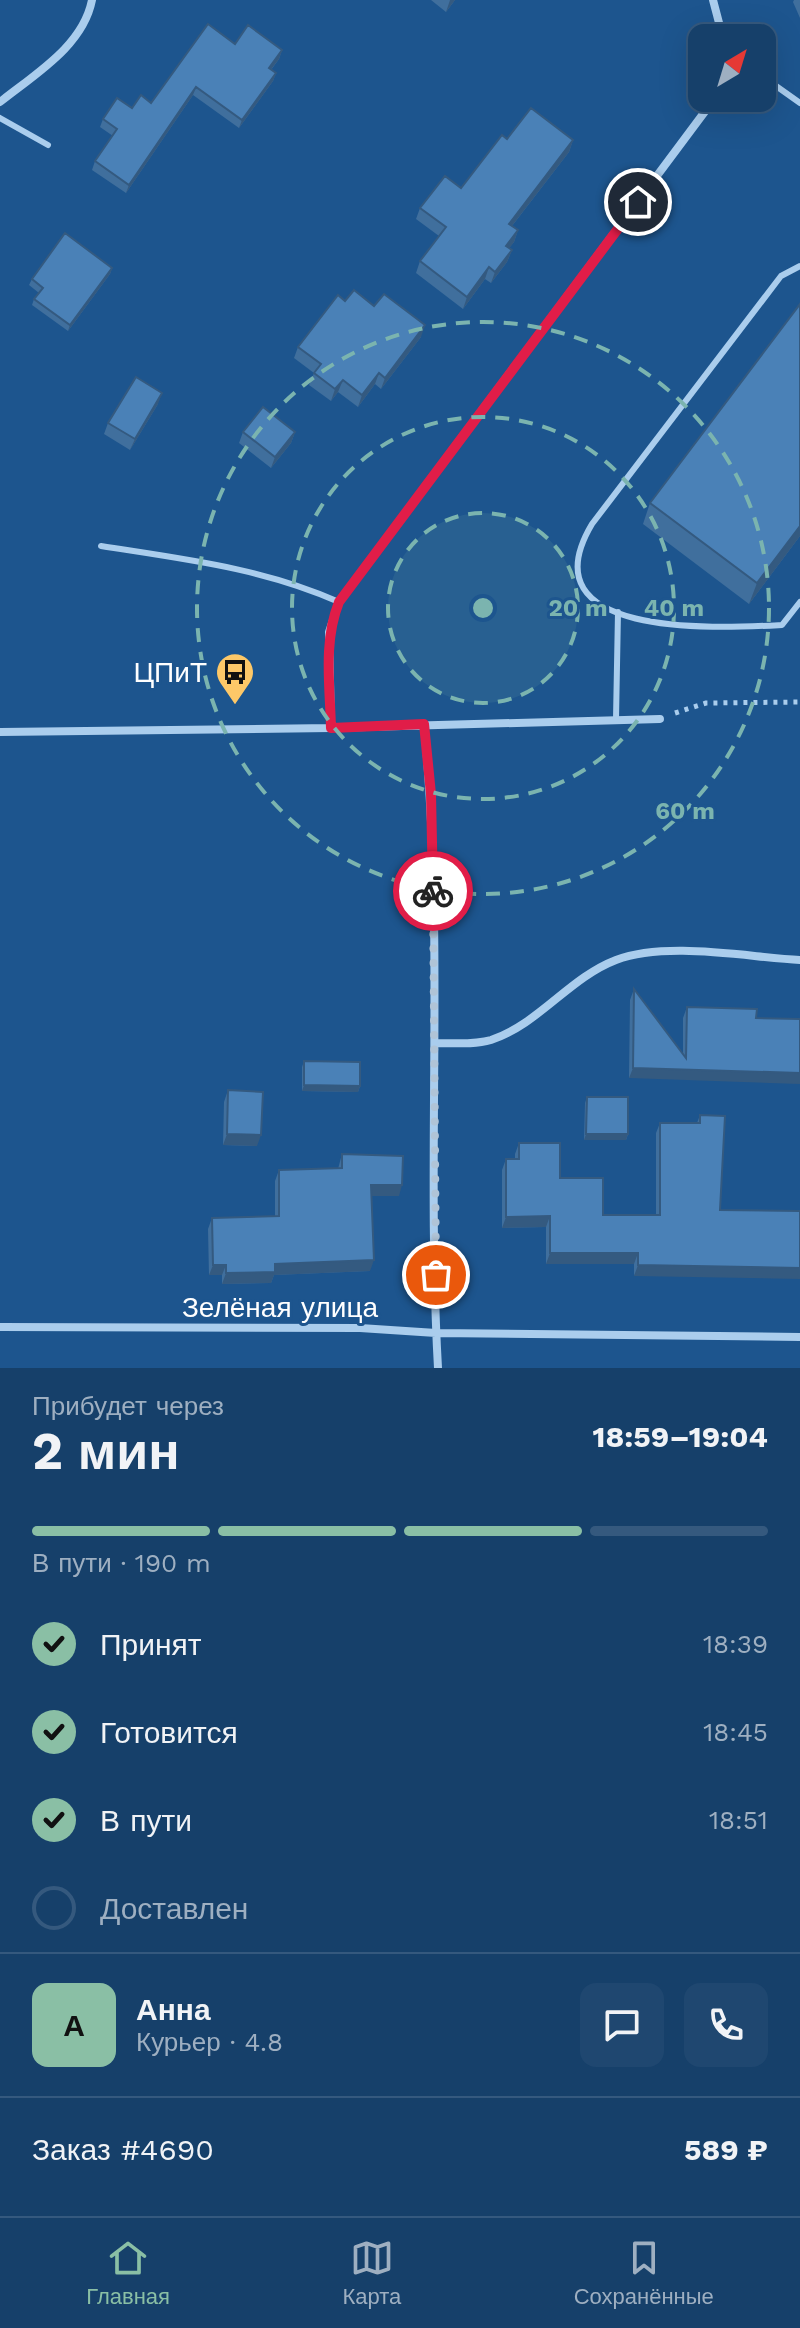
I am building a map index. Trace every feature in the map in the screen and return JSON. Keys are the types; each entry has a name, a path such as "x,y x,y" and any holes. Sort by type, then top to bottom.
{"street":[{"path":"0,102 78,35 89,17 92,0"},
{"path":"713,0 719,24"},
{"path":"331,728 329,632 339,602 705,112"},
{"path":"0,732 331,728 660,719"},
{"path":"424,724 431,794 438,1368"},
{"path":"436,1043 477,1043 503,1035 600,968 632,955 669,952 800,960"},
{"name":"Зелёная улица","path":"0,1327 360,1328 436,1333 800,1337"}],"lane":[{"path":"776,86 800,103"},
{"path":"0,118 48,145"},
{"path":"800,266 781,276 584,538 576,569 579,581 594,600 618,612 675,628 782,625 800,602"},
{"path":"101,546 247,570 296,583 339,602"},
{"path":"616,719 618,612"}],"path":[{"path":"660,719 706,703 800,702"}],"building":[{"path":"208,24 235,44 248,25 282,50 269,68 276,73 242,120 196,87 129,185 95,161 117,129 103,119 117,98 132,108 141,95 151,103"},
{"path":"531,108 573,140 509,224 518,230 506,246 512,250 495,272 489,267 467,297 420,261 446,227 420,208 445,176 461,188 502,135 507,139"},
{"path":"65,233 112,268 70,325 34,299 43,288 32,279"},
{"path":"354,290 374,306 384,294 425,325 385,378 379,373 362,395 343,380 335,389 314,373 321,364 298,347 338,295 345,301"},
{"path":"800,304 800,526 757,583 650,503"},
{"path":"136,377 162,393 135,439 108,423"},
{"path":"263,407 295,432 275,457 243,432"},
{"path":"634,989 686,1058 687,1007 757,1009 756,1018 800,1019 800,1073 633,1068"},
{"path":"304,1061 360,1062 360,1086 304,1085"},
{"path":"228,1090 263,1092 261,1135 227,1134"},
{"path":"587,1097 628,1097 628,1134 586,1134"},
{"path":"700,1115 725,1116 720,1210 800,1211 800,1268 638,1265 638,1253 550,1253 550,1216 506,1217 506,1159 519,1159 519,1143 560,1143 560,1178 603,1178 603,1215 660,1215 660,1123 700,1123"},
{"path":"342,1154 403,1156 402,1185 371,1185 374,1260 275,1264 275,1272 226,1273 226,1265 213,1265 212,1218 279,1216 279,1170 342,1168"}],"way so far":[{"path":"433,891 436,1275"}],"place":[{"name":"ЦПиТ","path":"235,706"}],"route":[{"path":"433,891 431,794 424,724 331,728 328,649 333,615 339,602 638,202"}]}
